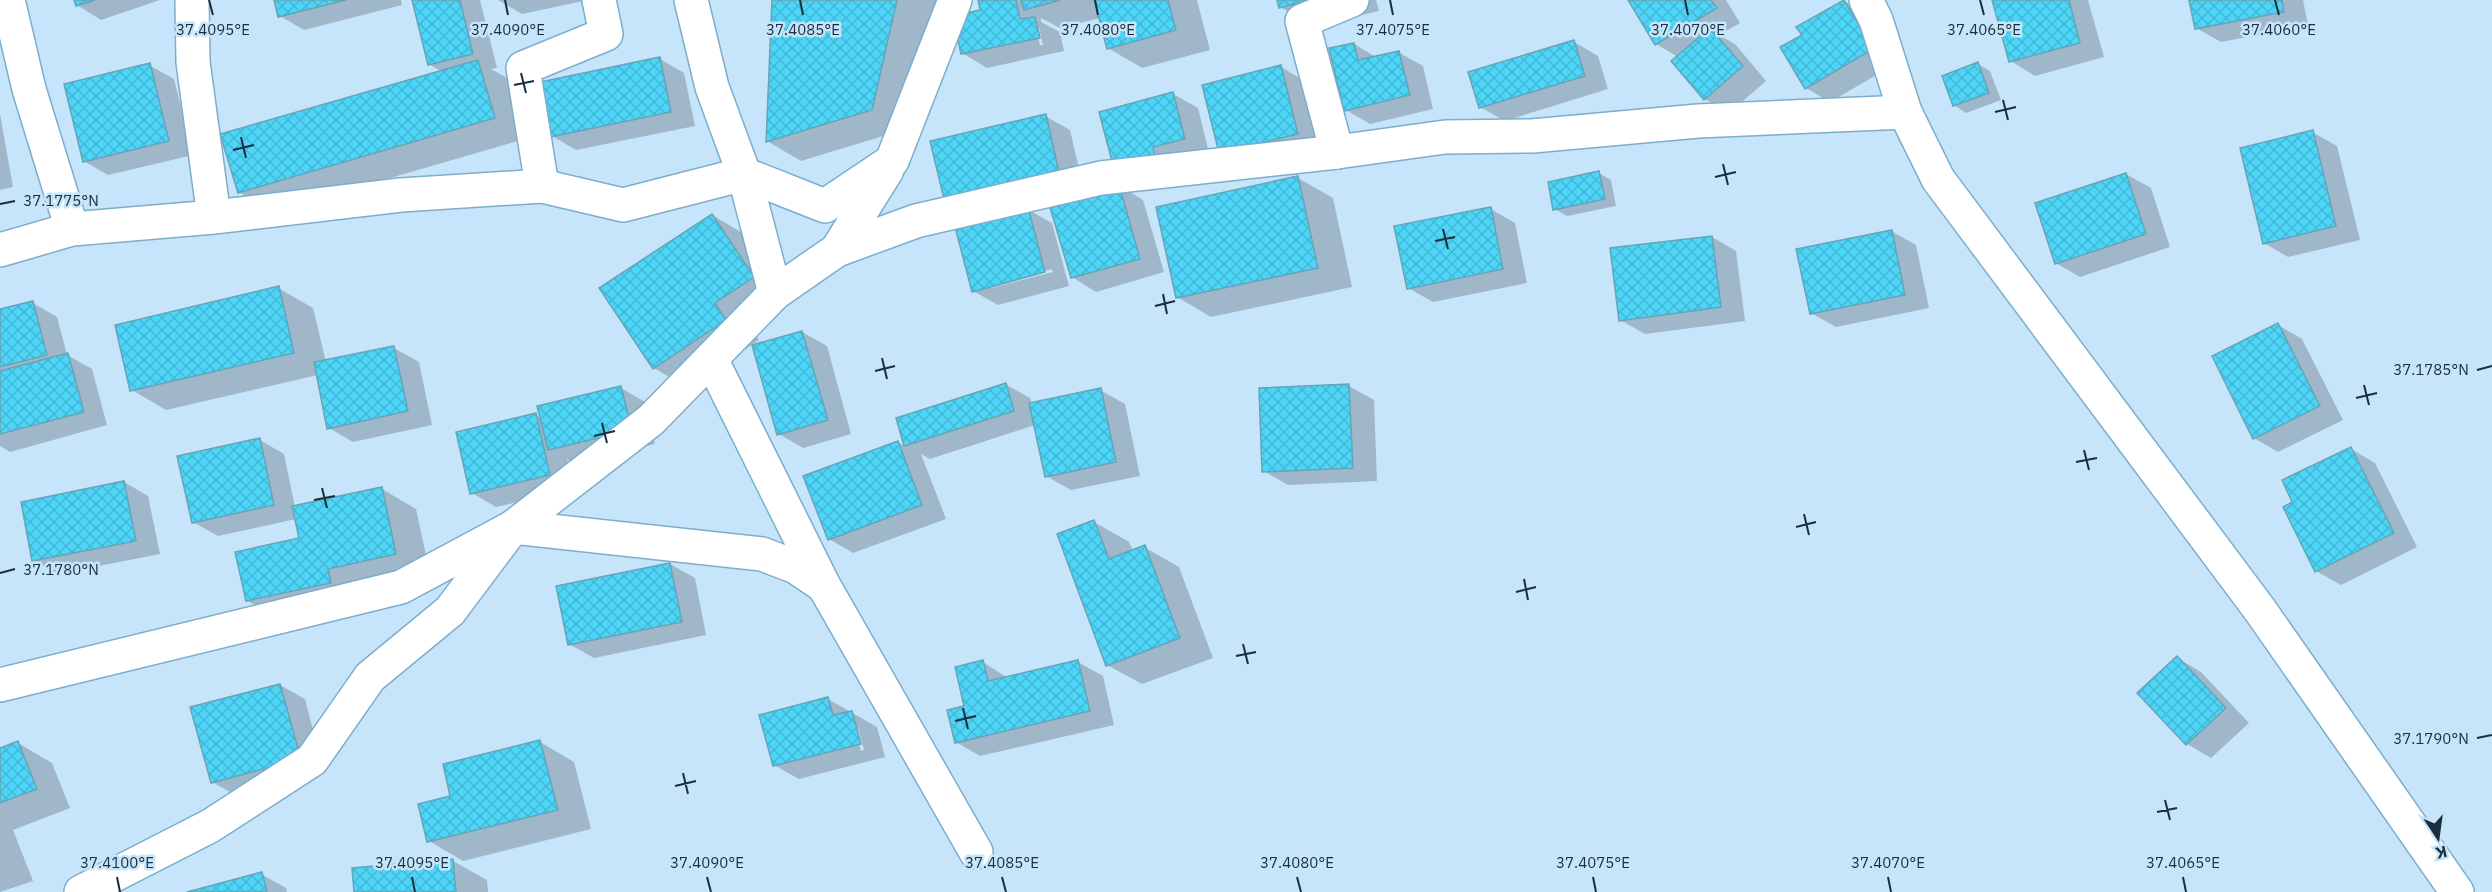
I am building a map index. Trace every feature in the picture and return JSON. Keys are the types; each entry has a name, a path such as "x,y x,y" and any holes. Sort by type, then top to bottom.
{"street":[{"path":"8,0 29,89 72,229"},
{"path":"192,0 193,62 214,217"},
{"path":"542,186 523,68 606,34 599,0"},
{"path":"691,0 712,87 744,174 775,293"},
{"path":"837,250 892,161 955,0"},
{"path":"1336,152 1302,21 1352,0"},
{"path":"1866,0 1876,20 1905,112 1938,179 2260,610 2457,892"},
{"path":"0,685 401,587 513,526 651,420 775,293 837,250 916,221 1101,178 1336,152 1445,137 1532,136 1698,121 1905,112"},
{"path":"0,250 72,229 214,217 401,195 542,186 623,205 744,174 825,206 892,161"},
{"path":"711,358 824,586 976,852"},
{"path":"513,526 762,554 796,567 824,586"},
{"path":"81,892 210,826 312,760 370,677 450,611 513,526"}],"building":[{"path":"74,0 95,0 76,6"},
{"path":"274,0 346,0 278,17"},
{"path":"412,0 460,0 473,54 428,65"},
{"path":"772,0 897,0 872,110 766,142"},
{"path":"978,0 1016,0 1020,19 1035,17 1040,38 961,54 953,16 980,10"},
{"path":"1021,0 1060,0 1024,10"},
{"path":"1094,0 1168,0 1176,30 1107,49"},
{"path":"1277,0 1310,0 1279,8"},
{"path":"1628,0 1711,0 1717,8 1655,45"},
{"path":"1844,0 1873,49 1805,89 1780,47 1802,35 1796,27"},
{"path":"1992,0 2069,0 2080,43 2009,62"},
{"path":"2189,0 2282,0 2284,12 2195,29"},
{"path":"1710,28 1743,66 1704,100 1671,61"},
{"path":"1574,40 1585,76 1479,108 1468,72"},
{"path":"1354,43 1358,60 1399,51 1410,95 1344,111 1329,48"},
{"path":"660,57 671,112 550,137 540,82"},
{"path":"478,60 495,118 238,193 220,134"},
{"path":"1978,62 1989,93 1953,106 1942,76"},
{"path":"150,63 169,141 83,162 64,84"},
{"path":"1281,65 1298,134 1219,153 1202,85"},
{"path":"1173,92 1185,139 1153,147 1155,158 1114,169 1099,112"},
{"path":"1046,114 1060,177 945,203 930,141"},
{"path":"2313,130 2336,226 2263,244 2240,148"},
{"path":"1599,171 1605,199 1553,210 1548,182"},
{"path":"2126,173 2146,234 2055,264 2035,203"},
{"path":"1298,176 1318,268 1176,298 1156,207"},
{"path":"1119,184 1140,259 1071,278 1049,204"},
{"path":"1028,207 1045,272 972,292 955,227"},
{"path":"1491,207 1503,269 1407,289 1394,226"},
{"path":"712,214 754,277 715,303 726,320 653,369 599,288"},
{"path":"1892,230 1905,295 1810,314 1796,249"},
{"path":"1712,236 1721,307 1619,321 1610,248"},
{"path":"279,286 294,353 130,391 115,325"},
{"path":"33,301 47,355 0,367 0,309"},
{"path":"2278,323 2320,406 2253,439 2212,356"},
{"path":"802,331 828,420 777,435 752,345"},
{"path":"394,346 408,411 327,429 314,362"},
{"path":"68,353 84,412 0,434 0,371"},
{"path":"1006,383 1014,411 904,446 896,418"},
{"path":"1349,384 1353,468 1262,472 1259,388"},
{"path":"621,386 632,430 548,450 537,406"},
{"path":"1101,388 1116,462 1045,477 1029,403"},
{"path":"536,413 550,475 470,494 456,432"},
{"path":"260,438 274,505 192,523 177,456"},
{"path":"898,441 922,505 828,540 803,476"},
{"path":"2351,447 2394,533 2315,572 2283,507 2292,502 2282,480"},
{"path":"124,481 136,541 32,561 21,502"},
{"path":"382,487 396,554 328,569 331,583 246,601 235,552 299,538 292,506"},
{"path":"1094,520 1109,559 1145,545 1180,638 1106,666 1057,534"},
{"path":"670,563 682,622 568,645 556,586"},
{"path":"2177,656 2226,708 2186,745 2137,693"},
{"path":"983,660 988,681 1078,660 1090,711 955,743 947,710 964,706 955,667"},
{"path":"280,684 301,759 211,783 190,707"},
{"path":"828,697 833,715 852,711 861,744 773,766 759,715"},
{"path":"540,740 558,810 427,842 418,804 450,796 443,764"},
{"path":"18,741 37,789 0,803 0,748"},
{"path":"453,859 456,892 354,892 352,868"},
{"path":"262,872 267,892 187,892"}]}
